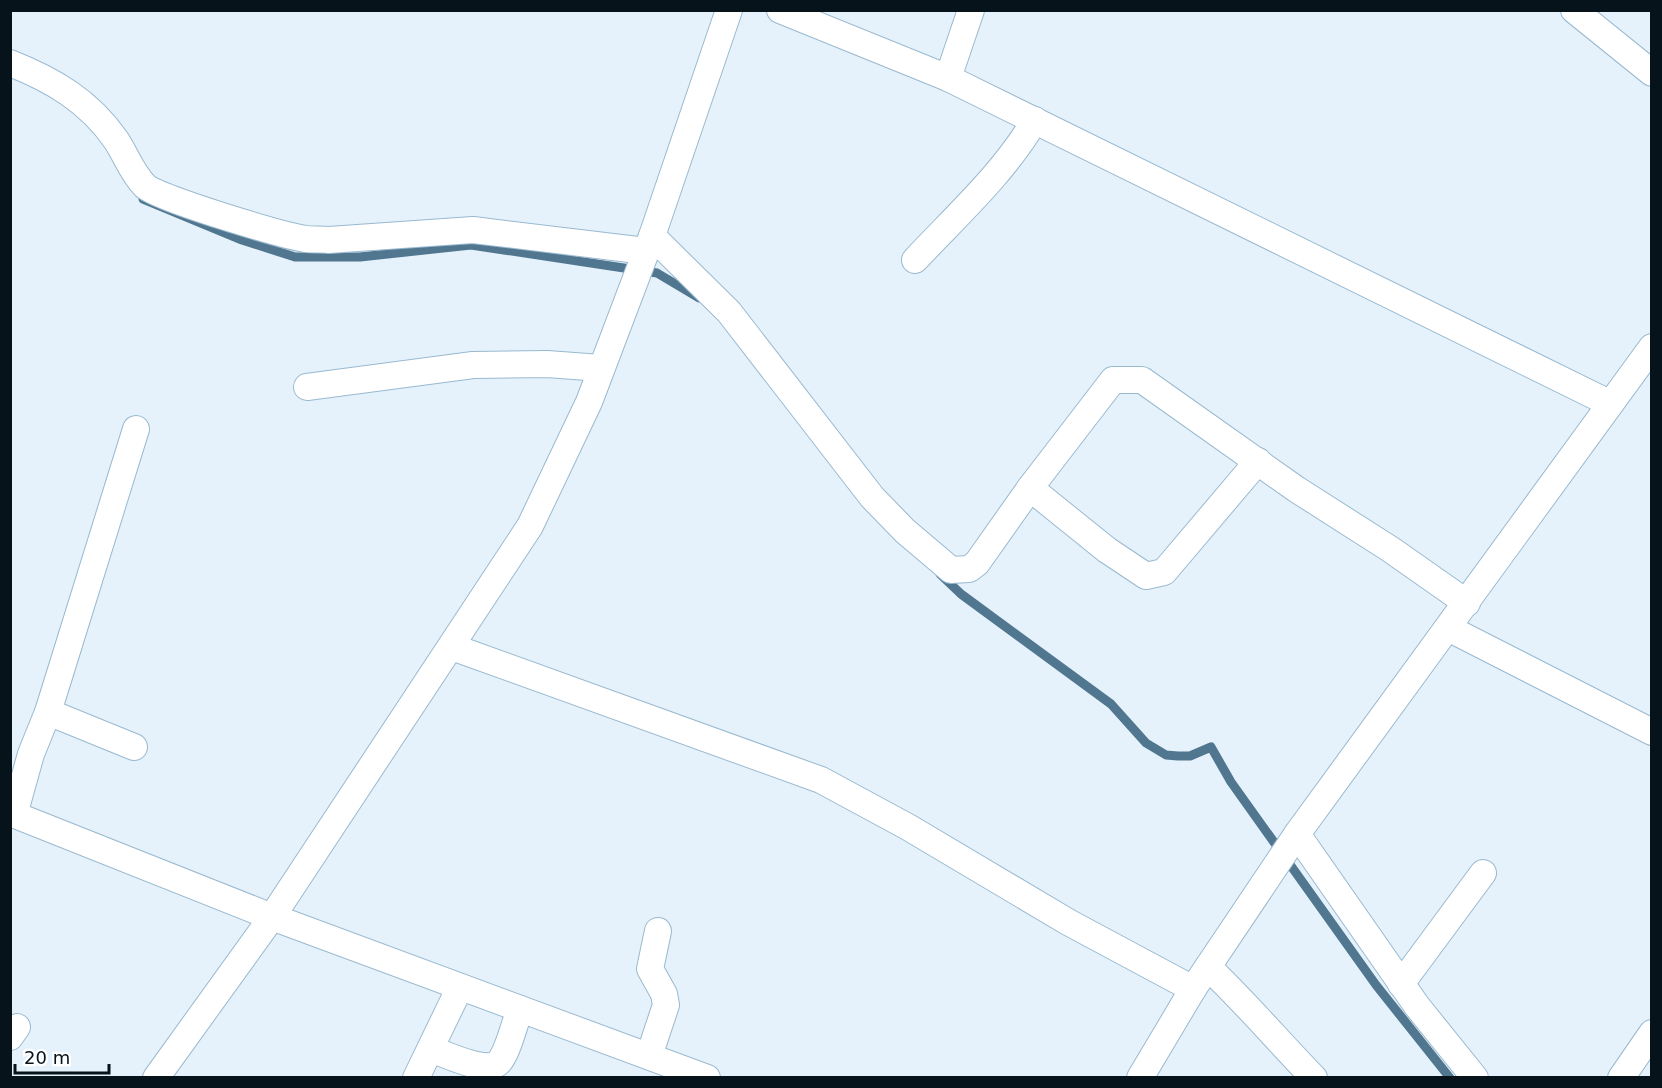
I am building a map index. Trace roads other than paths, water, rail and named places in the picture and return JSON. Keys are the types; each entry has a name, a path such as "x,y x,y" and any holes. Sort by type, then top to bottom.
{"street":[{"path":"156,1077 272,917 530,526 589,402 643,258 729,10"},
{"path":"780,10 948,78 1609,403"},
{"path":"948,78 971,10"},
{"path":"1574,10 1652,73"},
{"path":"10,63 47,78 88,108 116,140 146,188 240,221 305,239 328,240 474,230 643,258 729,312 872,496 905,531 942,565 951,570 969,569 977,563 1029,488 1113,380 1142,380 1467,603"},
{"path":"915,260 986,186 1024,140 1035,120"},
{"path":"1140,1077 1193,989 1297,834 1652,347"},
{"path":"307,387 474,365 547,364 601,368"},
{"path":"136,429 48,712 31,754 12,814 272,917 707,1077"},
{"path":"1029,488 1107,550 1146,576 1164,572 1258,461"},
{"path":"1448,628 1652,732"},
{"path":"452,646 821,780 908,827 1068,922 1193,989"},
{"path":"48,712 134,747"},
{"path":"1297,834 1401,984 1475,1077"},
{"path":"1401,984 1483,873"},
{"path":"649,1056 666,1005 664,994 650,969 658,932"},
{"path":"1208,967 1249,1006 1269,1034 1314,1077"},
{"path":"417,1077 460,987"},
{"path":"431,1049 482,1067 494,1066 501,1059 520,1009"},
{"path":"1621,1077 1652,1033"}],"waterway":[{"path":"143,199 242,240 295,257 360,257 471,245 657,273 699,298"},
{"path":"940,574 961,594 1111,704 1146,743 1166,755 1178,756 1190,756 1211,747 1231,782 1376,985 1450,1078"}]}
